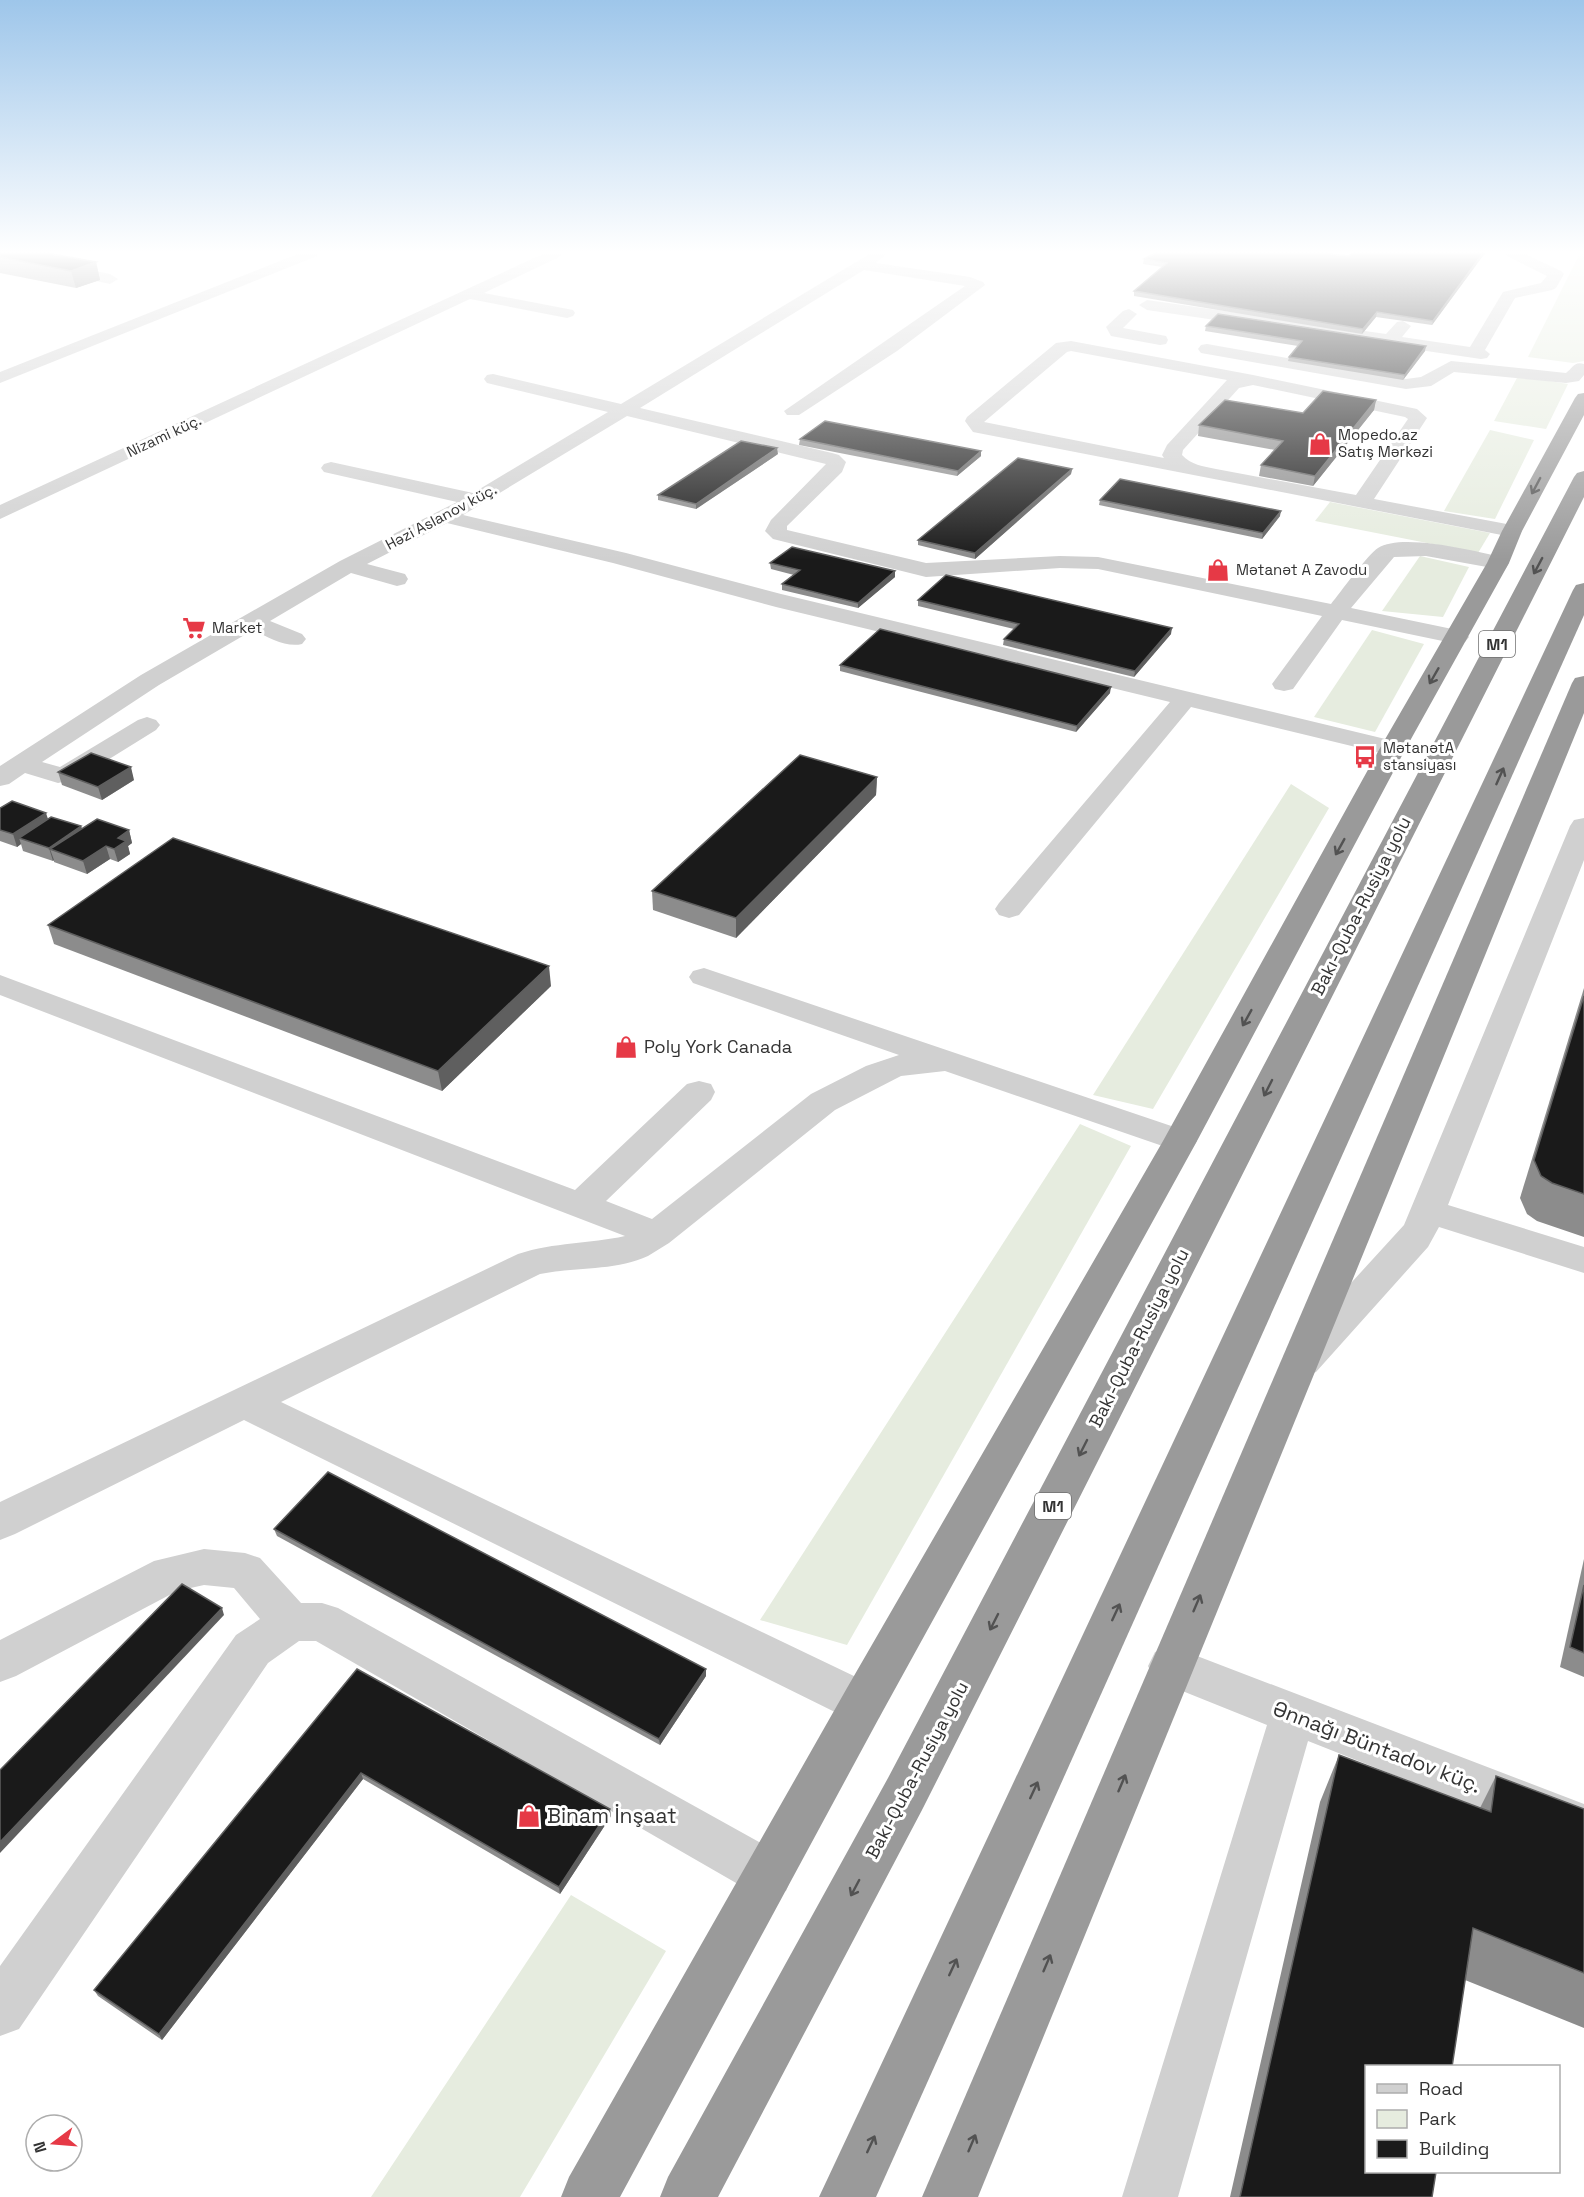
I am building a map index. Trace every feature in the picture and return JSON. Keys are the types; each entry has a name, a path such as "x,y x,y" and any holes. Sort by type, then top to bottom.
{"highway":[{"path":"589,2197 863,1703 1180,1141 1393,748 1457,637 1512,531 1572,431 1583,378"},
{"name":"Bakı-Quba-Rusiya yolu","path":"688,2197 905,1794 1584,477"},
{"path":"847,2197 1467,851 1584,590"},
{"path":"950,2197 1294,1370 1581,698"}],"street":[{"path":"0,378 56,356"},
{"name":"Nizami küç.","path":"0,513 336,356"},
{"name":"Həzi Aslanov küç.","path":"10,771 150,680 348,566 476,500 714,356"},
{"path":"793,411 878,356"},
{"path":"1052,356 974,421 980,428 1512,531"},
{"path":"1122,356 1396,408 1411,413 1418,418 1362,502"},
{"path":"1244,356 1406,384 1425,382 1451,366 1583,378"},
{"path":"1490,356 1583,378"},
{"path":"493,379 832,459 836,462 835,468 778,524 775,531 780,535 926,570 1069,562 1098,563 1457,637"},
{"path":"1187,468 1177,462 1172,455 1174,449 1233,384 1253,380"},
{"path":"331,468 476,500"},
{"path":"446,517 618,558 776,600 1393,748"},
{"path":"1284,684 1336,612 1386,552 1396,548 1412,548 1497,563"},
{"path":"348,566 397,579"},
{"path":"251,621 294,639"},
{"path":"1009,909 1185,699"},
{"path":"10,771 58,775 68,773 147,725"},
{"path":"1294,1370 1415,1238 1584,826"},
{"path":"704,977 1180,1141"},
{"path":"0,984 656,1234"},
{"path":"0,1522 531,1263 563,1256 635,1247 656,1234 823,1102 877,1073 897,1066 946,1061"},
{"path":"579,1206 699,1092"},
{"path":"1428,1211 1584,1260"},
{"path":"244,1402 863,1703"},
{"path":"0,1662 169,1574 204,1567 245,1571 291,1622"},
{"path":"0,2010 252,1649 291,1622 322,1622 768,1874"},
{"name":"Ənnağı Büntadov küç.","path":"1171,1666 1584,1827"},
{"path":"1150,2197 1293,1714"}],"green space":[{"path":"1584,356 1584,361 1573,363 1528,357"},
{"path":"1518,376 1568,384 1546,429 1494,421"},
{"path":"1490,430 1534,440 1495,519 1444,511"},
{"path":"1330,502 1490,533 1478,553 1315,521"},
{"path":"1420,556 1469,567 1443,617 1382,611"},
{"path":"1372,630 1424,644 1375,732 1314,717"},
{"path":"1291,784 1329,808 1153,1109 1093,1095"},
{"path":"1080,1124 1131,1146 847,1645 760,1620"},
{"path":"571,1895 666,1951 520,2197 371,2197"}],"building":[{"path":"1290,356 1419,356 1405,375 1289,357"},
{"path":"1323,391 1376,400 1315,476 1261,465 1283,441 1199,425 1225,400 1303,413"},
{"path":"825,421 981,451 958,471 800,439"},
{"path":"741,441 777,448 696,504 658,495"},
{"path":"1018,458 1072,469 975,553 918,540"},
{"path":"1120,479 1281,511 1263,533 1100,500"},
{"path":"792,547 895,571 858,603 782,584 800,570 770,563"},
{"path":"946,575 1172,628 1135,671 1004,639 1019,624 918,600"},
{"path":"880,629 1111,687 1077,726 840,665"},
{"path":"91,753 131,767 98,787 58,772"},
{"path":"800,755 877,777 736,918 652,891"},
{"path":"12,801 46,813 13,834 0,830 0,808"},
{"path":"51,817 81,826 49,848 19,838"},
{"path":"97,819 129,830 118,838 126,841 114,849 106,846 83,861 50,849"},
{"path":"173,838 549,966 438,1071 48,925"},
{"path":"1584,996 1584,1194 1552,1183 1541,1176 1534,1160"},
{"path":"328,1472 706,1669 659,1739 274,1529"},
{"path":"182,1584 222,1608 0,1842 0,1770"},
{"path":"1584,1585 1584,1653 1570,1647"},
{"path":"357,1669 610,1809 559,1887 361,1773 159,2034 94,1990"},
{"path":"1339,1755 1491,1812 1496,1776 1584,1809 1584,1973 1473,1928 1452,2065 1365,2065 1365,2173 1436,2173 1432,2197 1240,2197"}],"place":[{"name":"Mopedo.az Satış Mərkəzi","path":"1320,444"},
{"name":"Mətanət A Zavodu","path":"1218,570"},
{"name":"Market","path":"194,628"},
{"name":"MətanətA stansiyası","path":"1365,757"},
{"name":"Poly York Canada","path":"626,1047"},
{"name":"Binam İnşaat","path":"529,1816"}]}
